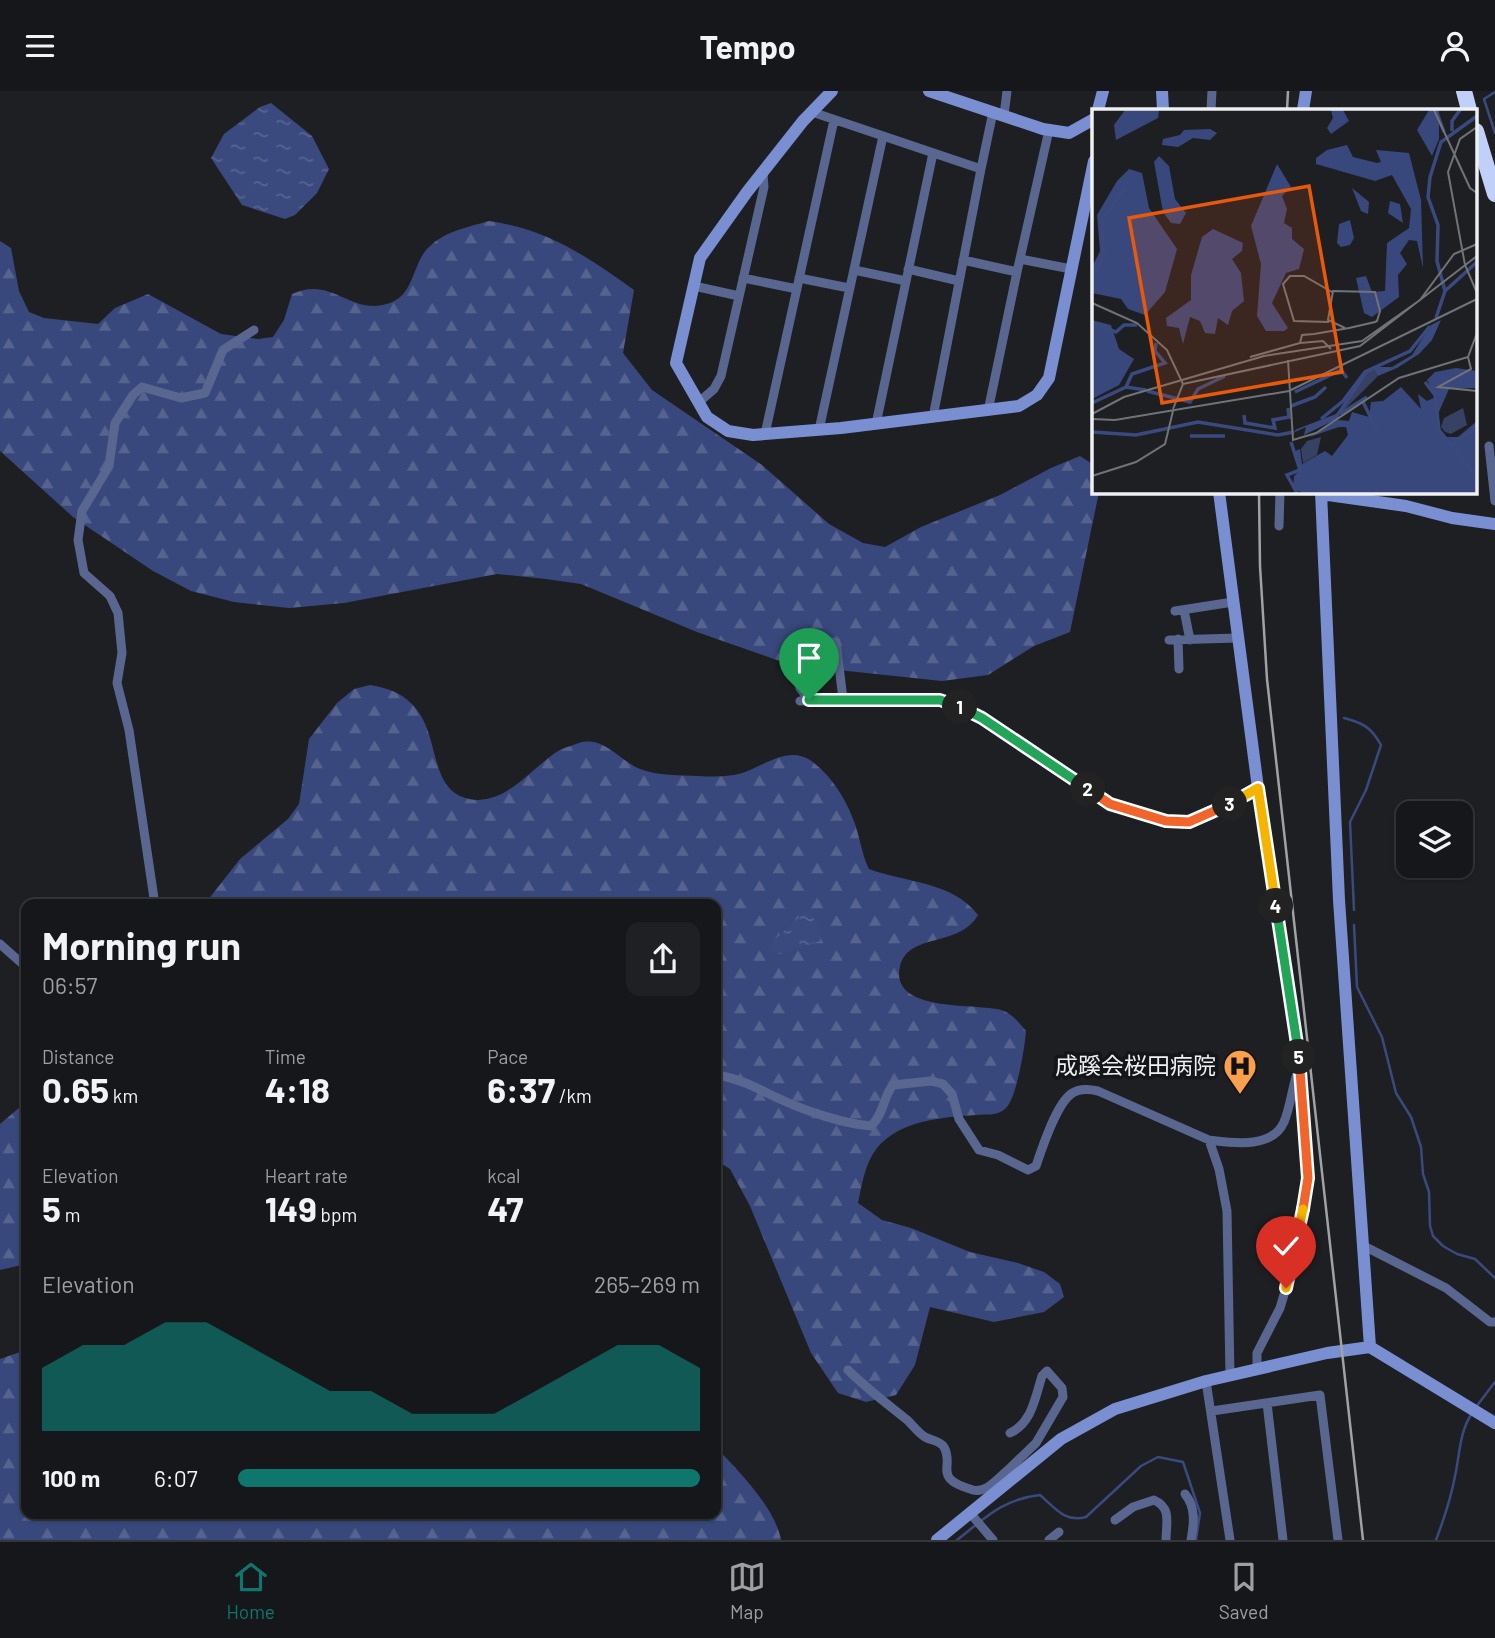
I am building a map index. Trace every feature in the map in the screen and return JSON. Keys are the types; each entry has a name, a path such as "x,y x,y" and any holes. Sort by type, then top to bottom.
{"highway":[{"path":"1464,91 1469,109"},
{"path":"1478,138 1495,194"}],"street":[{"path":"832,91 763,173 700,258 676,363 707,417 728,431 752,435 819,430 988,411 1019,406 1037,395 1049,378 1092,172"},
{"path":"929,91 949,94 1049,130 1069,133 1092,125"},
{"path":"933,417 981,169 1007,91"},
{"path":"1098,109 1103,91"},
{"path":"1162,91 1163,109"},
{"path":"1211,109 1212,91"},
{"path":"1303,109 1306,91"},
{"path":"812,112 981,169"},
{"path":"765,434 834,120"},
{"path":"988,411 1049,130"},
{"path":"819,430 883,136"},
{"path":"876,424 933,153"},
{"path":"698,402 714,389 720,376 764,187 763,173"},
{"path":"1020,259 1072,269"},
{"path":"963,260 1017,272"},
{"path":"908,269 959,281"},
{"path":"854,270 906,281"},
{"path":"743,278 797,289"},
{"path":"799,278 849,288"},
{"path":"694,286 739,296"},
{"path":"154,899 129,730 117,683 122,653 118,613 110,596 84,573 78,540 82,511 109,466 116,423 133,395 142,387 181,398 205,393 223,350 254,330"},
{"path":"1489,446 1495,501"},
{"path":"1219,493 1258,788 1300,1064 1308,1178 1298,1239 1286,1288 1280,1308 1257,1353 1257,1369"},
{"path":"1279,526 1280,493"},
{"path":"1370,1347 1339,900 1321,493 1406,506 1452,518 1495,524"},
{"path":"1190,640 1180,611 1233,602"},
{"path":"1179,669 1173,640 1238,638"},
{"path":"843,699 836,642 788,645 805,701 940,700 982,718 1110,804 1166,821 1189,822 1211,814 1258,788"},
{"path":"0,944 21,963"},
{"path":"721,1076 748,1083 785,1101 821,1113 871,1126 879,1119 888,1091 894,1085 931,1081 943,1084 952,1094 959,1119 979,1150 998,1155 1028,1170 1036,1166 1057,1114 1070,1094 1086,1088 1209,1140 1263,1141 1277,1134 1284,1122 1300,1064"},
{"path":"1209,1140 1219,1169 1227,1211 1230,1375"},
{"path":"1362,1245 1446,1287 1490,1322 1495,1322"},
{"path":"848,1370 925,1437 939,1442 944,1448 945,1472 950,1479 975,1491 984,1490 1061,1439 1115,1409 1230,1375 1327,1353 1370,1347 1495,1423"},
{"path":"937,1540 972,1515 1036,1443 1063,1397 1062,1388 1047,1371 1042,1376 1028,1419 1021,1428 1010,1433"},
{"path":"1206,1381 1230,1540"},
{"path":"1212,1411 1320,1395 1338,1540"},
{"path":"1267,1403 1283,1540"},
{"path":"1185,1494 1192,1501 1194,1517 1191,1540"},
{"path":"1115,1520 1133,1507 1154,1500 1163,1504 1167,1512 1166,1540"},
{"path":"972,1515 993,1540"},
{"path":"1049,1540 1059,1532"}],"green space":[{"path":"489,221 530,230 566,246 634,290 623,353 652,390 762,465 829,524 863,543 885,547 921,527 1000,495 1080,456 1092,464 1092,493 1099,493 1070,632 1034,646 988,675 942,681 791,665 697,632 581,584 546,579 497,574 344,603 289,608 234,602 191,591 153,571 73,517 0,451 0,241 11,248 19,291 29,312 44,318 98,324 115,308 148,294 221,334 258,339 273,337 284,320 292,294 306,290 319,289 364,305 376,306 398,299 409,286 419,261 429,247 458,230"},
{"path":"370,685 397,693 414,707 425,724 443,778 453,791 469,799 482,800 505,792 558,751 588,741 604,746 640,769 661,774 709,777 734,775 777,758 793,755 802,756 817,765 846,802 869,869 942,889 955,895 978,915 970,925 959,932 913,948 905,955 900,966 900,981 907,992 937,1003 1005,1011 1026,1031 1017,1083 1006,1108 993,1114 923,1122 898,1131 873,1154 864,1174 858,1203 882,1220 911,1228 970,1252 1044,1272 1060,1284 1064,1297 1044,1312 994,1322 930,1307 915,1365 896,1395 866,1402 838,1393 811,1353 750,1206 730,1169 721,1163 721,899 209,899 240,859 288,819 299,804 309,739 337,703 354,689"},
{"path":"21,1106 21,1265 0,1270 0,1124"},
{"path":"21,1352 21,1519 721,1519 721,1452 764,1502 781,1540 0,1540 0,1359"}],"water":[{"path":"271,103 312,136 329,169 317,193 295,215 285,219 242,205 211,158 224,134 260,107"},
{"path":"807,910 817,924 820,941 780,954 769,951 774,940"}],"waterway":[{"path":"1495,92 1484,99 1495,133"},
{"path":"1344,718 1366,727 1381,745 1366,790 1350,822 1354,910"},
{"path":"1354,925 1357,987 1382,1037 1396,1093 1411,1117 1421,1147 1433,1236 1457,1254 1475,1259 1495,1278"},
{"path":"1476,1407 1495,1382"},
{"path":"1436,1540 1451,1492 1462,1436 1472,1413"},
{"path":"957,1540 995,1511 1027,1497 1040,1495 1066,1516 1086,1517 1141,1466 1158,1457 1183,1462 1200,1513 1196,1540"}],"railway":[{"path":"1287,109 1288,91"},
{"path":"1259,493 1260,566 1267,679 1363,1540"}],"place":[{"name":"成蹊会桜田病院","path":"1240,1096"}],"route":[{"path":"809,700 940,700 982,718 1110,804 1166,821 1189,822 1211,814 1258,788 1300,1064 1308,1178 1298,1239 1286,1288"}]}
